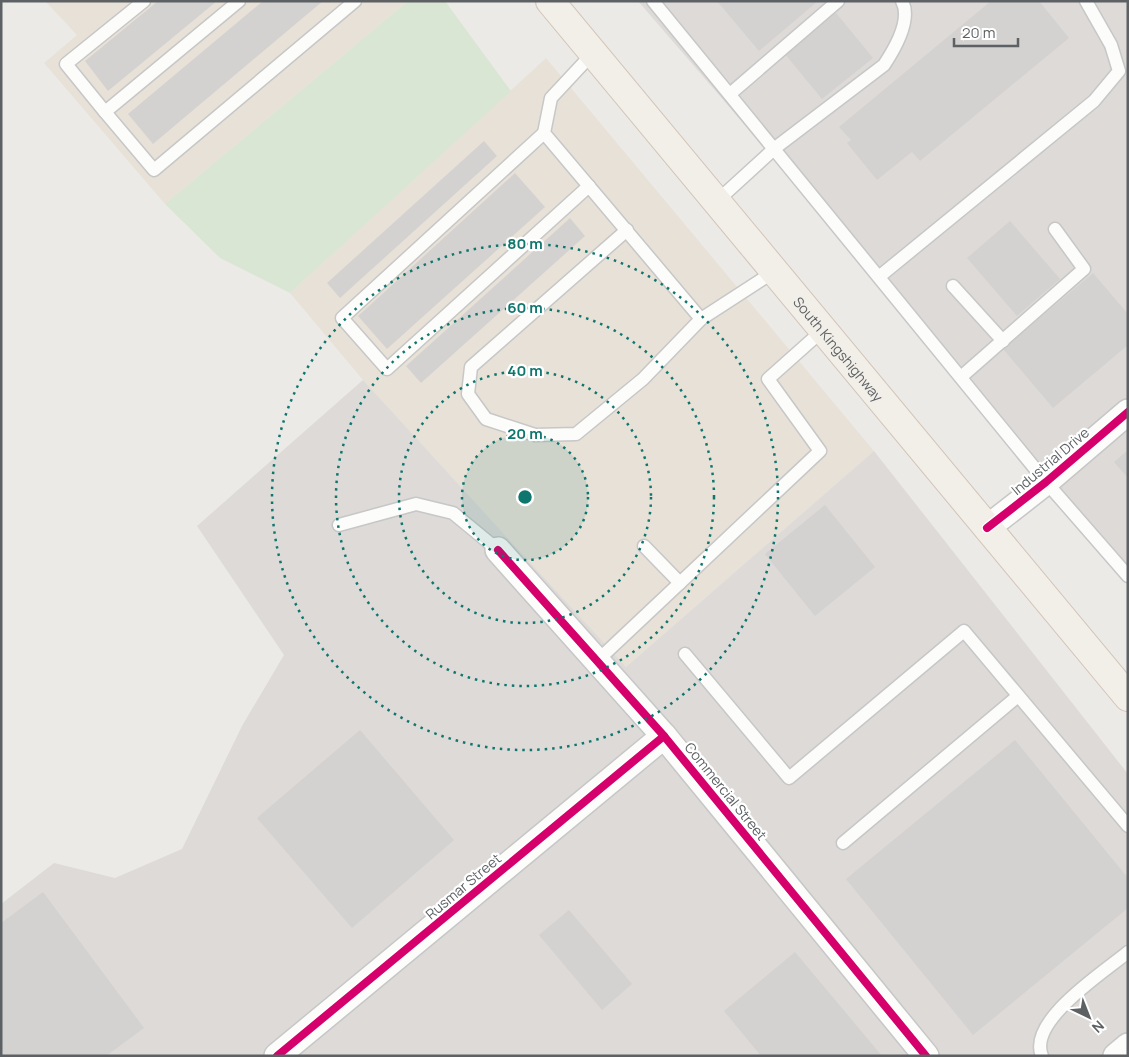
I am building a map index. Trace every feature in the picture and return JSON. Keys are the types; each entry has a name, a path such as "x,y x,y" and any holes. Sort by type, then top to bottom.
{"main road":[{"name":"South Kingshighway","path":"550,1 1128,697"}],"street":[{"name":"Industrial Drive","path":"987,528 1046,482 1128,412"},
{"name":"Commercial Street","path":"498,550 664,736 926,1056"},
{"name":"Rusmar Street","path":"277,1056 664,736"},
{"path":"1116,1056 1128,1046"}],"lane":[{"path":"144,1 66,64 154,170 355,1"},
{"path":"105,112 239,1"},
{"path":"653,1 880,276 1046,482 1128,576"},
{"path":"730,94 838,1"},
{"path":"717,201 774,148 884,65 893,52 903,23 902,1"},
{"path":"880,276 1094,101 1119,71 1111,45 1086,1"},
{"path":"590,186 387,369 342,318 544,133 551,98 593,53"},
{"path":"544,133 701,319"},
{"path":"627,230 471,366 468,394 486,419 535,435 576,434 643,379 701,319 775,271"},
{"path":"961,377 1084,269 1055,230"},
{"path":"953,286 1003,341"},
{"path":"597,661 820,451 768,379 823,330"},
{"path":"339,525 416,504 453,513 498,550"},
{"path":"644,546 680,583"},
{"path":"685,654 789,778 964,631 1128,826"},
{"path":"843,843 1018,696"},
{"path":"1042,1056 1038,1048 1044,1029 1056,1012 1128,952"}],"shaded area":[{"path":"45,1 408,1 165,204 44,63 77,35"},
{"path":"638,1 1128,1 1128,570"},
{"path":"546,58 874,451 626,667 363,380 290,293"},
{"path":"363,380 626,667 874,451 1128,774 1128,1056 1,1056 1,904 54,863 115,878 182,849 242,726 284,655 197,526"}],"green space":[{"path":"408,1 445,1 511,91 290,293 220,258 165,204"}],"building":[{"path":"158,1 217,1 108,91 85,61"},
{"path":"263,1 323,1 153,144 128,114"},
{"path":"717,1 818,1 759,51"},
{"path":"991,1 1039,1 1069,38 920,161 912,152 877,180 847,143 851,140 839,127"},
{"path":"836,13 873,58 822,99 785,54"},
{"path":"484,141 497,156 340,298 327,283"},
{"path":"515,173 545,207 387,349 358,316"},
{"path":"570,218 585,236 421,383 406,366"},
{"path":"1010,221 1060,279 1017,316 967,258"},
{"path":"1093,273 1128,314 1128,345 1053,408 1003,349"},
{"path":"1128,450 1128,478 1114,462"},
{"path":"825,505 875,567 815,616 765,554"},
{"path":"360,730 454,840 352,928 257,818"},
{"path":"1015,740 1128,878 1128,908 973,1035 846,879"},
{"path":"43,892 144,1028 106,1056 1,1056 1,923"},
{"path":"569,910 632,984 602,1010 539,935"},
{"path":"795,952 882,1056 761,1056 724,1011"}],"cycle path":[{"path":"987,528 1046,482 1128,412"},
{"path":"498,550 664,736 926,1056"},
{"path":"277,1056 664,736"}]}
